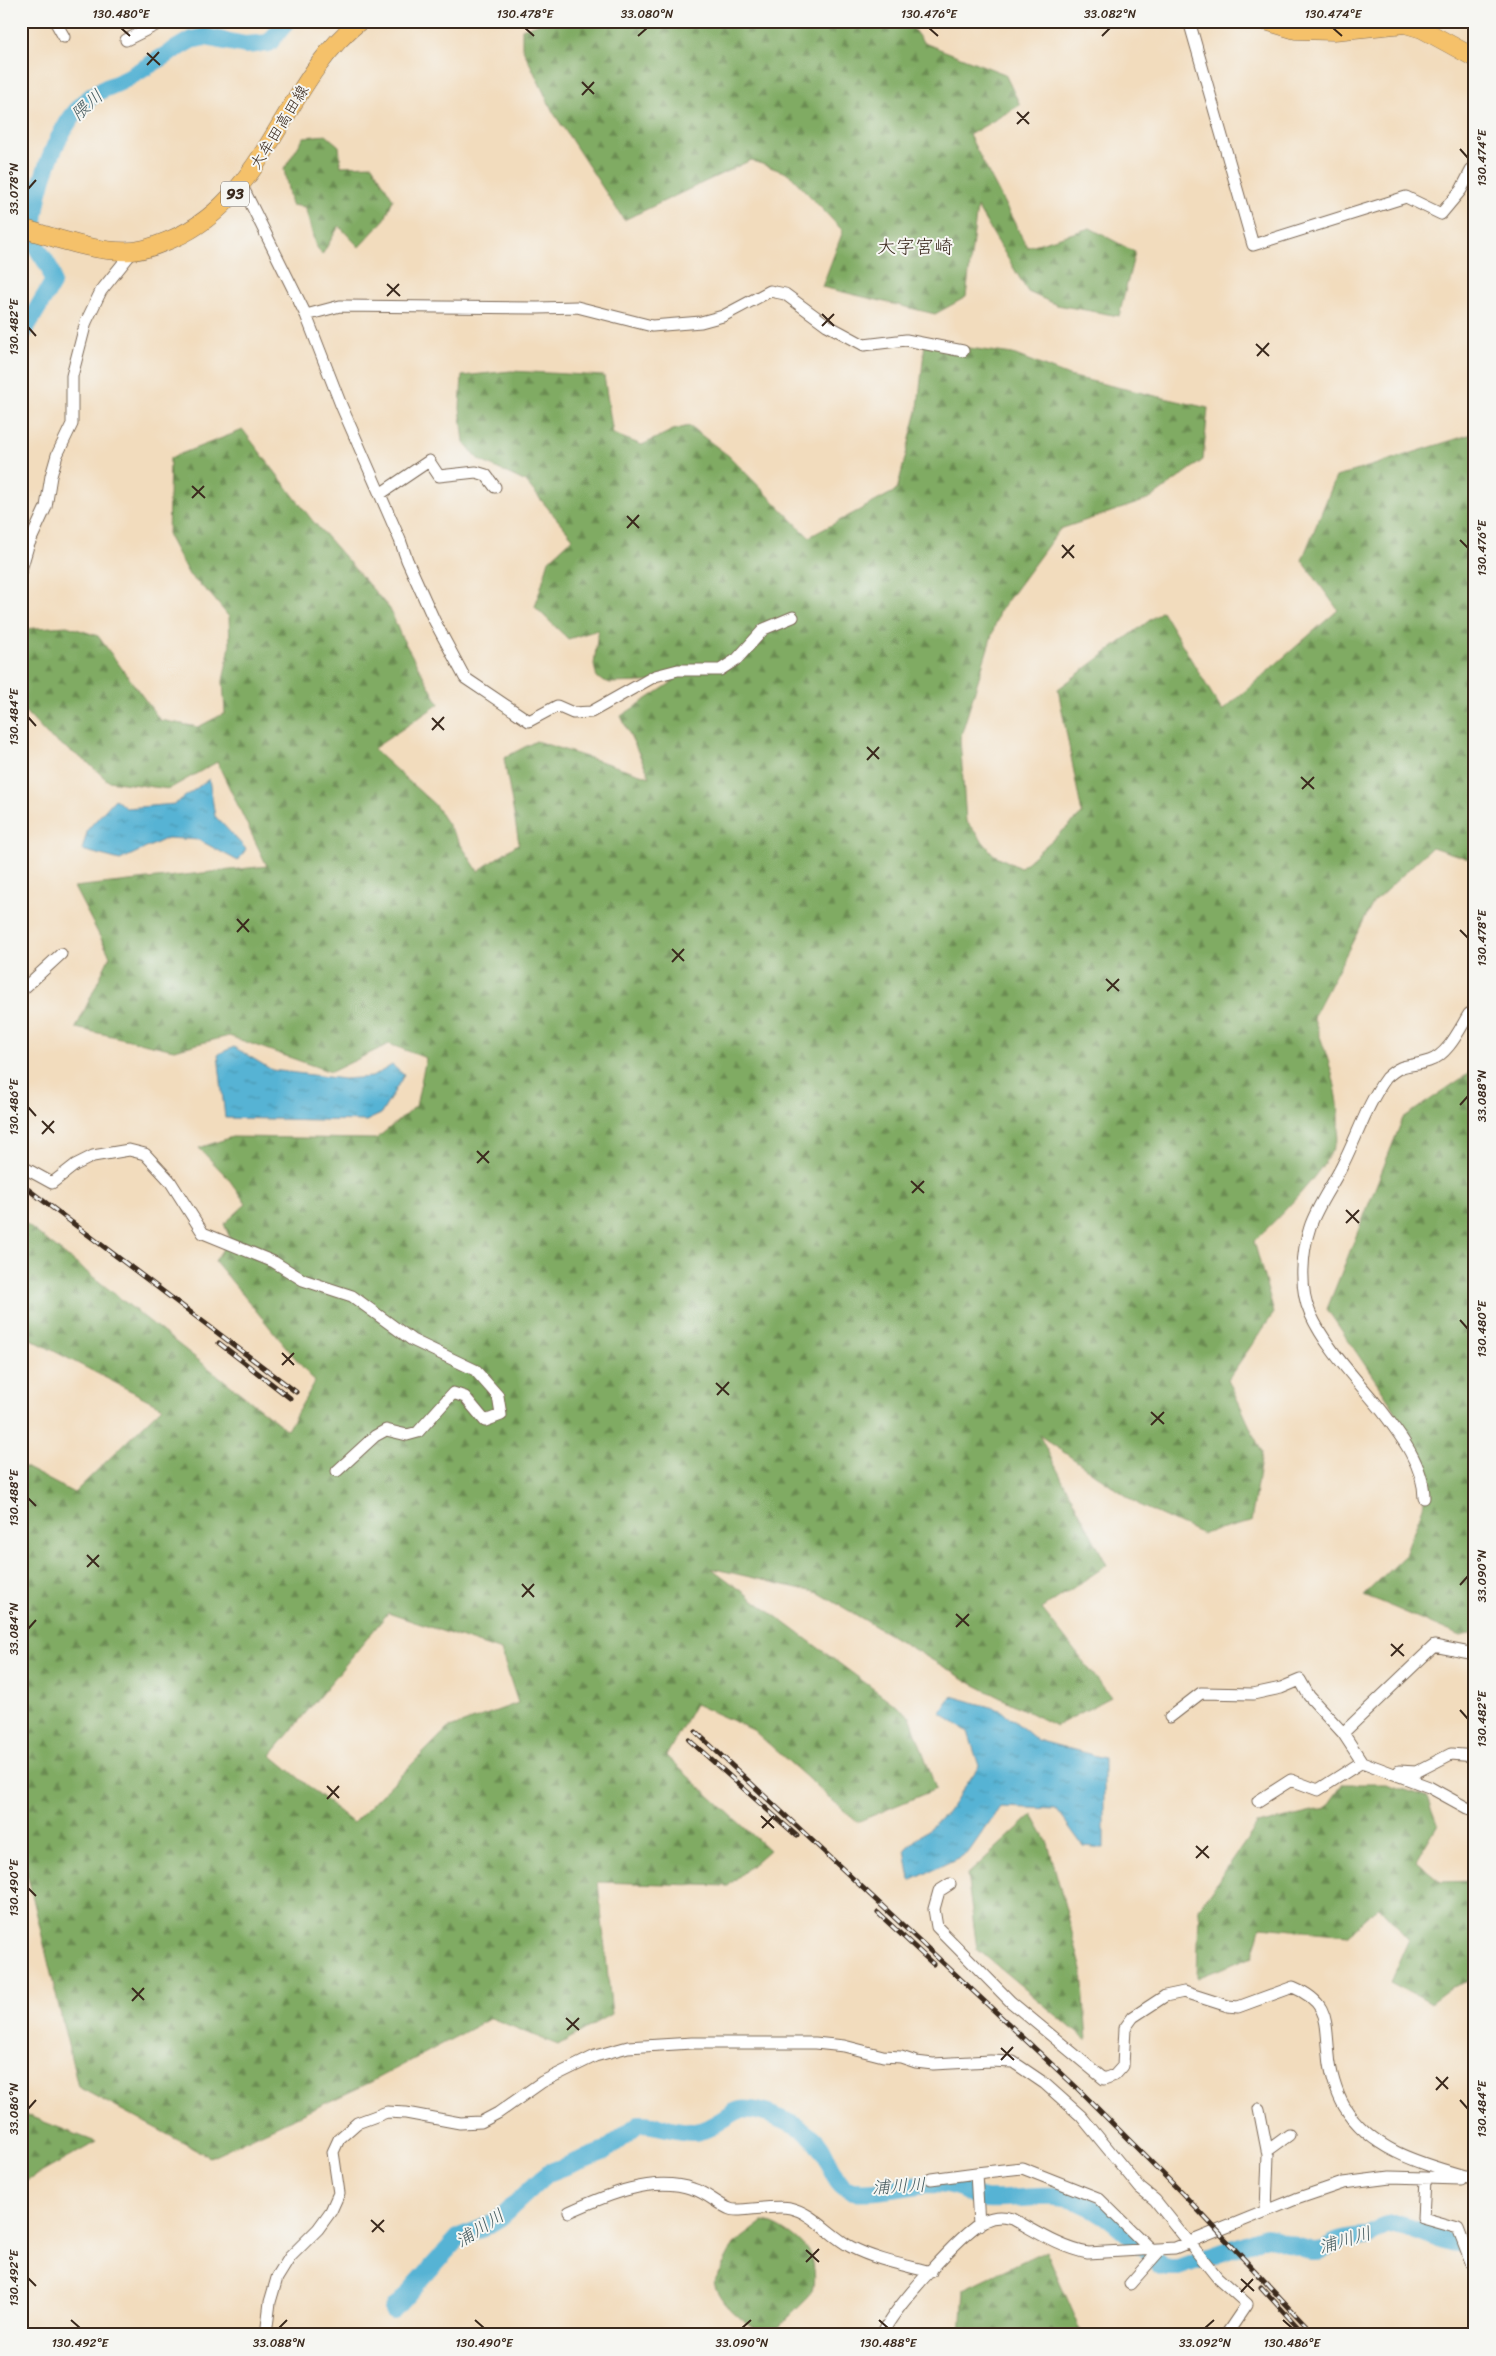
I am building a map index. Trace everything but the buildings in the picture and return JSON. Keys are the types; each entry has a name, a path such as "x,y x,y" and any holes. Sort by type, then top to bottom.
{"main road":[{"name":"大牟田高田線","path":"28,230 88,246 133,250 161,244 184,234 215,213 242,186 330,49 360,21"},
{"path":"1265,21 1295,30 1334,32 1405,24 1422,29 1475,58"}],"street":[{"path":"55,21 64,37"},
{"path":"126,40 164,21"},
{"path":"1189,21 1253,245 1406,197 1441,214 1461,190 1475,164"},
{"path":"242,186 306,315 340,404 434,620 464,678 529,721 557,706 573,713 591,712 655,676 678,670 720,670 737,660 764,629 792,617"},
{"path":"21,570 28,546 46,506 51,476 57,456 72,424 72,376 86,322 101,291 133,250"},
{"path":"306,315 340,306 538,308 577,306 652,326 701,322 723,316 770,291 785,294 827,325 864,345 906,340 963,351"},
{"path":"380,494 429,461 440,476 476,472 486,475 495,488"},
{"path":"21,991 61,954"},
{"path":"1424,1498 1424,1488 1402,1437 1338,1356 1309,1312 1305,1296 1304,1268 1306,1241 1316,1214 1346,1159 1381,1086 1397,1068 1429,1061 1439,1056 1469,1014 1475,1010"},
{"path":"21,1166 52,1183 75,1165 93,1156 128,1150 145,1154 170,1181 203,1233 274,1262 303,1280 352,1296 412,1340 475,1370 498,1396 501,1415 486,1420 465,1397 453,1394 418,1432 407,1434 386,1430 375,1436 338,1471"},
{"path":"1343,1733 1434,1646 1475,1654"},
{"path":"1170,1717 1200,1693 1253,1694 1281,1688 1300,1680 1309,1696 1343,1733 1362,1762 1430,1787 1467,1808 1475,1810"},
{"path":"1390,1771 1416,1772 1452,1754 1475,1756"},
{"path":"1258,1801 1291,1780 1318,1790 1362,1762"},
{"path":"950,1884 939,1890 934,1909 937,1927 1011,2002 1104,2079 1114,2075 1123,2066 1125,2028 1133,2017 1165,1996 1184,1992 1228,2006 1238,2007 1293,1987 1309,1994 1322,2008 1327,2022 1332,2071 1344,2106 1356,2121 1371,2136 1412,2161 1475,2179"},
{"path":"266,2335 270,2302 277,2278 290,2257 318,2229 331,2211 339,2193 333,2152 339,2139 357,2123 387,2112 406,2113 460,2123 481,2122 572,2066 616,2049 648,2045 723,2042 814,2043 844,2046 883,2056 901,2057 916,2062 933,2064 990,2061 1013,2062 1044,2083 1081,2116 1140,2188 1156,2200 1217,2276 1247,2304 1226,2335"},
{"path":"1259,2109 1267,2151 1266,2211"},
{"path":"1267,2151 1289,2135"},
{"path":"931,2179 1022,2168 1044,2175 1098,2198 1156,2250"},
{"path":"976,2173 979,2225"},
{"path":"882,2335 903,2303 931,2272 979,2225 994,2217 1004,2216 1077,2251 1088,2253 1156,2250 1191,2243 1266,2211 1342,2183 1390,2177 1475,2179"},
{"path":"1425,2179 1424,2218 1458,2228 1471,2262"},
{"path":"569,2212 629,2189 656,2184 676,2184 706,2194 730,2209 737,2211 773,2206 790,2208 810,2217 852,2247 875,2257 931,2272"},
{"path":"1130,2284 1156,2250"}],"green space":[{"path":"546,21 907,21 924,43 1005,74 1020,105 969,135 1027,247 1090,228 1135,252 1119,316 1057,305 1028,292 977,207 966,297 935,314 822,287 843,231 789,174 751,160 624,220 553,112 522,47 522,29"},
{"path":"326,135 339,146 341,166 372,165 393,199 385,219 359,247 339,226 322,255 315,244 305,207 291,205 284,169 304,137"},
{"path":"925,342 1013,354 1069,376 1208,408 1203,460 1150,499 1060,529 999,612 960,739 966,821 993,854 1020,868 1082,814 1058,689 1162,611 1222,711 1338,610 1302,560 1336,477 1475,433 1475,861 1432,847 1373,903 1313,1017 1327,1058 1338,1101 1339,1129 1336,1142 1328,1157 1304,1189 1254,1241 1274,1313 1228,1379 1262,1453 1251,1522 1202,1534 1141,1506 1039,1435 1107,1565 1042,1609 1111,1697 1056,1726 971,1683 819,1593 711,1568 910,1716 936,1789 857,1822 753,1730 695,1704 666,1756 769,1850 728,1886 598,1882 612,2014 558,2045 491,2018 371,2082 210,2157 78,2087 21,1848 21,1465 74,1493 162,1407 21,1334 21,1220 287,1430 315,1382 215,1261 230,1238 224,1224 246,1204 228,1178 199,1148 232,1137 376,1139 416,1106 426,1058 389,1044 331,1072 229,1036 174,1050 76,1028 110,956 74,887 267,866 217,762 169,789 108,781 87,762 47,735 21,707 21,629 67,626 98,636 160,720 198,727 225,713 223,681 230,646 229,617 211,595 189,575 168,536 170,458 243,430 312,520 390,609 400,634 439,704 373,749 435,805 478,871 519,843 504,758 536,741 650,777 621,716 674,681 610,683 597,678 594,665 598,630 568,639 535,607 549,560 573,538 526,482 479,460 464,442 460,408 462,376 511,371 604,376 613,434 642,445 673,430 689,426 729,456 809,537 897,490 918,407","holes":["388,1613 501,1651 518,1703 447,1729 353,1823 271,1755"]},
{"path":"1475,1061 1475,1633 1461,1636 1364,1595 1405,1555 1423,1507 1427,1481 1425,1463 1388,1399 1327,1309 1403,1118 1468,1074"},
{"path":"1343,1784 1386,1784 1428,1797 1438,1824 1416,1861 1441,1882 1475,1881 1475,1979 1450,1988 1430,2003 1390,1982 1409,1939 1379,1906 1348,1935 1261,1927 1253,1956 1197,1978 1199,1908 1257,1825 1325,1809"},
{"path":"1032,1815 1048,1843 1082,1970 1087,2041 977,1949 967,1875"},
{"path":"21,2113 96,2142 21,2184"},
{"path":"763,2222 775,2225 802,2244 810,2255 813,2265 813,2287 809,2297 771,2335 762,2335 733,2312 721,2298 714,2282 734,2244"},
{"path":"1046,2250 1083,2335 961,2335 964,2289"}],"water":[{"path":"209,779 215,816 246,849 238,861 199,840 168,838 120,860 82,850 88,829 115,799 126,808 175,804"},
{"path":"234,1047 272,1070 344,1079 372,1077 392,1065 404,1075 381,1114 366,1121 225,1118 218,1054"},
{"path":"951,1696 1001,1710 1037,1740 1104,1758 1104,1848 1083,1846 1056,1809 1000,1807 968,1853 910,1881 905,1849 947,1813 979,1766 968,1732 940,1713"}],"waterway":[{"name":"隈川","path":"21,336 52,284 50,270 34,240 33,233 38,197 50,158 58,140 79,108 103,89 131,76 191,40 205,37 245,45 269,43 287,21"},
{"name":"浦川川","path":"393,2310 459,2237 483,2228 501,2217 548,2173 605,2151 639,2124 695,2132 711,2127 735,2112 742,2110 752,2110 774,2116 811,2136 822,2150 839,2183 853,2191 863,2192 936,2184 957,2188 986,2199 1057,2197 1073,2200 1087,2205 1114,2222 1162,2266 1169,2268 1178,2268 1266,2237 1301,2248 1315,2250 1343,2240 1366,2236 1393,2225 1408,2227 1456,2244 1475,2242"}],"railway":[{"path":"21,1184 296,1392"},
{"path":"219,1343 290,1398"},
{"path":"696,1732 1076,2087 1182,2193 1315,2335"},
{"path":"689,1740 797,1836"},
{"path":"878,1913 933,1964"},
{"path":"1261,2287 1305,2335"}],"district":[{"name":"大字宮崎","path":"915,246"}]}
